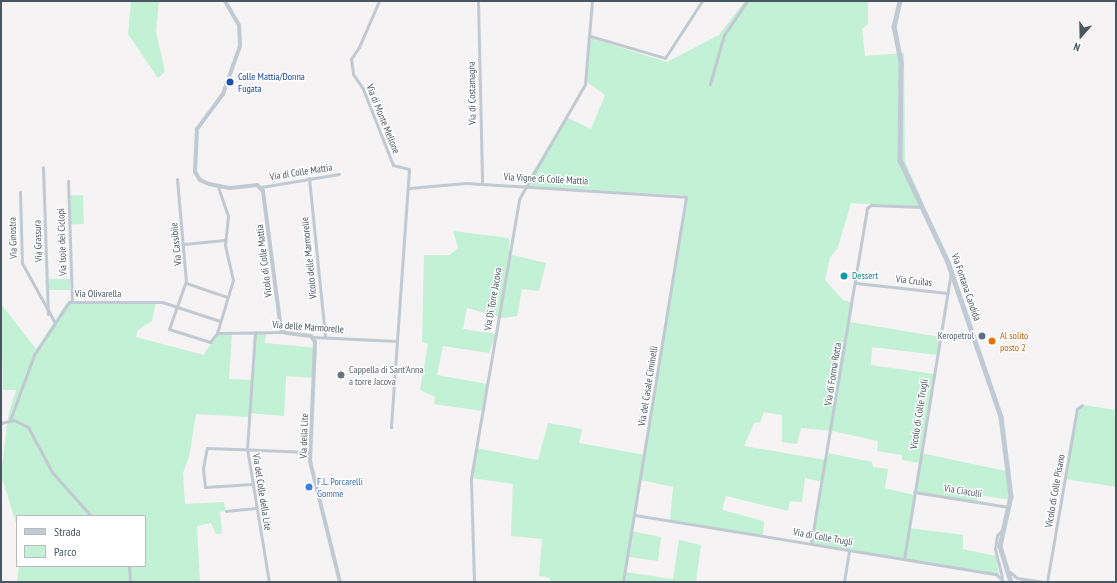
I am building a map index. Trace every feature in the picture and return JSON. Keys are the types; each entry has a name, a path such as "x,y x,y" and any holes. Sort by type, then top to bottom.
{"main road":[{"name":"Via Fontana Candida","path":"900,1 894,24 901,64 899,157 907,178 951,271 1002,420 1010,477 1009,507 1002,530 1002,553 1012,582"}],"street":[{"name":"Via di Colle Mattia","path":"225,1 239,27 241,45 224,92 198,126 194,144 197,176 204,182 218,186 261,187 339,174"},
{"name":"Via di Monte Mellone","path":"380,1 360,48 351,56 352,73 363,89 393,165 408,168 409,188"},
{"name":"Via di Costamagna","path":"478,1 482,184"},
{"name":"Via Di Torre Jacova","path":"474,582 471,478 519,199 524,186 584,85 590,36 592,1"},
{"path":"590,36 665,58 702,1"},
{"path":"710,84 724,35 746,1"},
{"name":"Via Grassura","path":"43,167 48,314"},
{"name":"Vicolo delle Marmorelle","path":"309,178 325,336"},
{"name":"Via Cassibile","path":"177,179 184,244 186,282 169,329 210,342 217,333"},
{"name":"Via Isole dei Ciclopi","path":"68,181 72,302"},
{"name":"Via Vigne di Colle Mattia","path":"409,188 461,182 683,195"},
{"path":"217,333 232,278 225,240 228,216 218,186"},
{"name":"Vicolo di Colle Mattia","path":"261,187 265,197 279,321 284,332"},
{"path":"391,427 409,188"},
{"name":"Via Ginostra","path":"20,192 22,263 48,314 55,323"},
{"name":"Via del Casale Ciminelli","path":"623,582 687,201 683,195"},
{"name":"Via di Forma Rotta","path":"811,543 868,206 922,207"},
{"path":"184,244 225,240"},
{"name":"Vicolo di Colle Trugli","path":"904,559 951,271"},
{"path":"186,282 227,297"},
{"name":"Via Cruilas","path":"856,283 947,293"},
{"name":"Via Olivarella","path":"10,420 28,367 66,304 72,302 162,302 220,321"},
{"name":"Via del Colle della Lite","path":"255,332 247,448 269,582"},
{"name":"Via delle Marmorelle","path":"217,333 284,332 312,337 325,336 397,341"},
{"name":"Via della Lite","path":"312,337 316,350 309,452 340,582"},
{"name":"Vicolo di Colle Pisano","path":"1046,582 1077,408 1082,405"},
{"path":"1,423 10,420 29,428 52,472 90,515"},
{"path":"252,484 205,487 203,468 207,448 247,448 309,452"},
{"name":"Via Ciaculli","path":"914,492 1009,507"},
{"path":"226,511 256,508"},
{"name":"Via di Colle Trugli","path":"635,514 996,574 1004,582"},
{"path":"1002,530 997,535 995,549 1004,582"},
{"path":"844,582 849,550"},
{"path":"1002,553 1013,577 1046,582"},
{"path":"129,567 130,582"},
{"path":"334,582 340,582"}],"green space":[{"path":"131,1 159,1 156,32 165,72 158,78 128,34"},
{"path":"745,1 868,1 868,24 862,29 865,56 904,53 905,161 925,207 851,203 838,247 830,258 825,280 843,300 853,303 850,322 940,337 937,355 872,347 871,365 934,374 921,453 1010,472 1011,500 978,495 977,502 914,492 919,463 902,460 902,455 877,451 878,441 832,431 801,428 797,444 782,442 782,415 764,412 760,422 754,423 744,446 826,460 828,453 872,462 873,467 888,469 885,488 914,495 909,528 963,535 963,549 996,556 999,575 811,543 822,482 805,478 802,502 790,501 788,511 726,496 722,510 764,521 763,535 670,520 673,487 641,480 632,531 661,537 658,561 628,557 625,572 673,579 679,540 701,545 696,582 550,582 550,578 539,576 542,539 511,536 513,484 471,478 476,448 538,460 548,423 582,429 579,443 645,455 687,201 682,195 524,186 566,117 591,129 605,95 587,82 590,38 667,62 719,35"},
{"path":"70,195 83,195 84,224 71,224"},
{"path":"453,231 509,238 509,254 546,263 539,291 522,289 517,316 503,318 467,308 463,329 496,334 489,353 443,346 437,375 487,384 482,411 434,404 435,397 420,390 428,344 422,342 424,255 450,255 458,248"},
{"path":"49,279 70,279 70,290 49,290"},
{"path":"72,302 156,302 152,321 138,330 136,337 204,355 217,333 232,333 229,379 252,380 255,332 266,332 265,343 317,348 315,378 286,376 284,416 249,413 249,417 196,414 189,457 183,473 185,504 224,502 226,511 220,512 222,533 216,534 211,523 197,526 200,582 12,582 17,581 19,567 146,567 146,515 16,515 16,523 1,475 8,417 16,390 3,390 1,304 36,349 66,304"},
{"path":"1084,405 1116,410 1116,487 1065,479 1078,407"}],"place":[{"name":"Colle Mattia/Donna Fugata","path":"230,82"},
{"name":"Dessert","path":"844,276"},
{"name":"Keropetrol","path":"982,336"},
{"name":"Al solito posto 2","path":"992,341"},
{"name":"Cappella di Sant'Anna a torre Jacova","path":"341,375"},
{"name":"F.L. Porcarelli Gomme","path":"309,487"}]}
